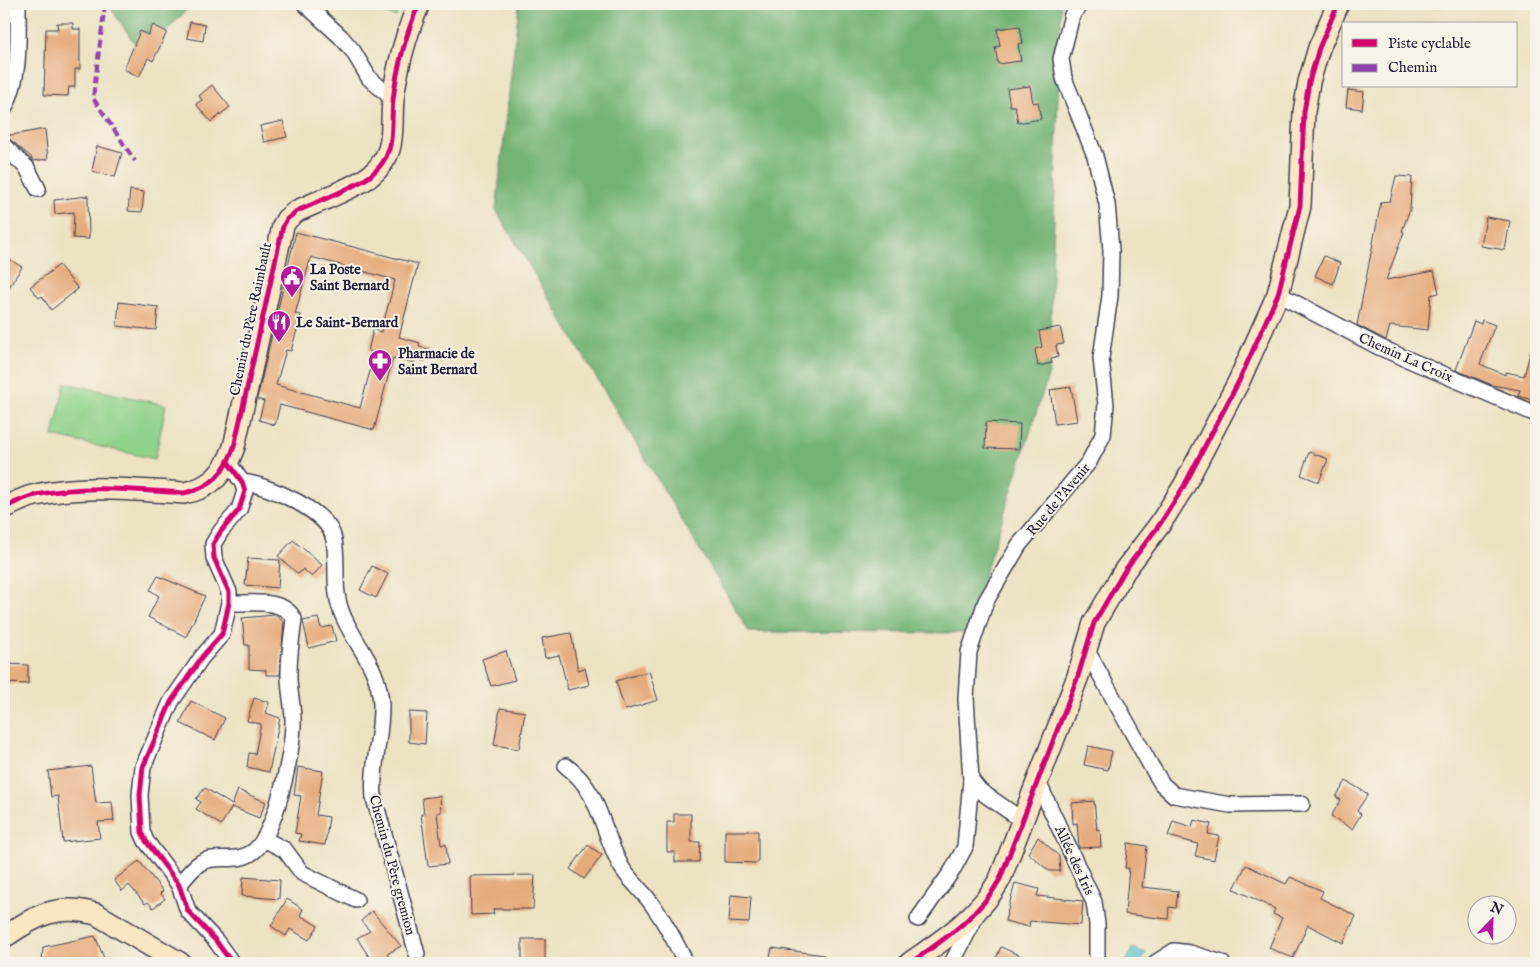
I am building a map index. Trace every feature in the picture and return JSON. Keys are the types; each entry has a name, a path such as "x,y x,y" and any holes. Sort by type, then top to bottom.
{"street":[{"path":"4,17 18,4 18,63 10,97 4,109"},
{"path":"305,4 341,36 353,51 369,78 393,99"},
{"name":"Chemin du Père Raimbault","path":"4,508 34,495 104,489 184,493 198,491 208,486 228,462 234,447 283,226 287,218 297,211 369,177 384,162 393,143 393,99 406,42 419,4"},
{"name":"Rue de l'Avenir","path":"918,919 952,871 965,847 971,780 966,698 969,652 986,601 1019,545 1089,462 1103,435 1106,405 1101,358 1110,296 1111,250 1107,204 1095,156 1064,78 1061,59 1072,14 1080,4"},
{"path":"952,963 980,909 1000,879 1086,649 1094,622 1125,570 1160,524 1184,486 1239,380 1278,294 1300,206 1304,112 1310,82 1320,48 1338,4"},
{"path":"4,146 27,168 38,189"},
{"name":"Chemin La Croix","path":"1278,294 1379,346 1536,414"},
{"path":"228,462 242,482 245,491 242,505 221,531 212,550 226,581 229,603 222,634 202,657 171,702 143,767 140,779 142,832 146,841 179,885 188,911 216,941 232,963"},
{"name":"Chemin du Père gremion","path":"242,482 260,484 295,502 326,524 334,540 334,580 337,599 344,619 371,662 376,676 381,703 373,773 374,798 417,954"},
{"path":"4,495 34,495"},
{"path":"179,885 201,862 210,859 240,858 256,850 272,827 293,734 289,673 294,619 291,613 280,605 229,603"},
{"path":"1086,649 1151,766 1162,784 1174,795 1230,805 1302,804"},
{"path":"566,766 580,778 591,793 600,809 616,856 623,870 654,906 678,948 684,963"},
{"path":"971,780 980,791 1022,820"},
{"name":"Allée des Iris","path":"1037,780 1094,902 1098,924 1097,963"},
{"path":"264,839 284,850 302,873 356,900"},
{"path":"910,963 943,940 980,909"},
{"path":"4,937 34,917 52,910 82,910 96,914 180,963"},
{"name":"Allée des Iris","path":"1087,963 1097,944"},
{"path":"1155,963 1174,950 1222,963"}],"green space":[{"path":"108,4 192,4 143,56"},
{"path":"358,4 400,4 396,17"},
{"path":"519,4 1061,4 1049,373 966,633 749,632 496,210"},
{"path":"65,383 166,405 155,459 53,436"}],"water":[{"path":"1132,948 1146,953 1140,963 1126,963"}],"building":[{"path":"190,22 205,25 203,41 187,38"},
{"path":"57,23 73,23 73,29 80,29 80,69 75,69 75,87 69,87 68,96 44,95 46,29 58,29"},
{"path":"153,25 167,32 153,61 148,58 139,77 124,69 140,31 148,35"},
{"path":"1020,26 1023,43 1018,44 1021,61 998,64 995,47 1000,46 997,29"},
{"path":"212,85 230,107 211,122 196,104 202,100 199,96"},
{"path":"1030,86 1033,103 1038,102 1041,119 1018,123 1015,106 1010,106 1007,89"},
{"path":"1348,90 1364,92 1362,109 1346,107"},
{"path":"283,121 287,137 264,142 260,126"},
{"path":"45,129 48,159 33,161 31,157 6,136"},
{"path":"97,146 122,153 115,177 92,171"},
{"path":"1396,176 1412,177 1410,209 1402,231 1404,232 1386,280 1434,271 1439,293 1431,295 1428,330 1390,326 1386,340 1357,325 1381,202 1390,201"},
{"path":"130,190 144,192 142,212 128,211"},
{"path":"88,196 89,239 73,238 74,212 55,214 54,200"},
{"path":"1486,217 1510,221 1505,250 1481,246"},
{"path":"296,232 418,264 399,337 420,343 419,347 429,349 425,361 415,359 414,363 393,358 374,430 280,405 275,425 259,420 264,401 257,399","holes":["311,257 395,280 381,332 373,330 368,351 375,353 360,408 276,385 286,350 291,351 301,315 295,314"]},
{"path":"4,256 22,267 4,295"},
{"path":"1324,256 1340,263 1333,284 1315,276"},
{"path":"59,265 78,289 51,310 42,296 39,298 30,287"},
{"path":"119,302 158,307 156,330 117,326"},
{"path":"1482,320 1495,325 1480,364 1505,375 1506,372 1524,376 1532,346 1536,347 1536,401 1518,396 1520,390 1492,385 1456,370 1474,321 1481,324"},
{"path":"1060,327 1064,344 1056,345 1058,357 1051,358 1052,363 1038,366 1035,349 1042,347 1039,331"},
{"path":"1071,387 1077,421 1055,424 1050,390"},
{"path":"986,422 1020,424 1019,449 985,448"},
{"path":"1309,452 1328,459 1319,482 1301,475"},
{"path":"293,540 322,565 312,577 303,569 298,574 278,556"},
{"path":"248,558 280,560 278,588 245,585"},
{"path":"372,566 388,574 376,598 360,590"},
{"path":"158,576 205,596 186,637 148,617 159,596 150,590"},
{"path":"274,615 284,622 280,675 266,675 266,670 249,669 249,645 245,645 242,618"},
{"path":"318,618 321,628 332,626 336,641 309,648 303,621"},
{"path":"571,633 578,670 585,668 589,685 568,690 559,655 545,658 542,638"},
{"path":"506,651 515,680 491,686 482,659"},
{"path":"4,664 28,665 28,684 4,683"},
{"path":"649,671 658,700 625,710 616,681"},
{"path":"254,698 269,702 266,713 280,718 269,772 247,767 249,753 255,754 261,724 247,721"},
{"path":"191,701 225,718 215,740 180,723"},
{"path":"500,708 525,712 519,749 494,745"},
{"path":"409,712 427,713 425,744 409,742"},
{"path":"1088,746 1112,751 1108,770 1084,765"},
{"path":"91,766 96,803 112,802 114,821 98,822 100,838 63,842 58,796 51,797 48,771"},
{"path":"298,767 323,771 316,815 329,817 325,845 299,841 301,834 295,833 301,796 294,795"},
{"path":"1346,781 1368,794 1357,811 1361,814 1352,829 1331,816 1341,800 1336,797"},
{"path":"205,788 232,805 238,790 266,802 259,818 232,807 221,825 196,809 201,802 196,799"},
{"path":"440,796 441,812 437,813 441,845 446,844 448,864 428,866 421,814 424,814 422,798"},
{"path":"1094,801 1097,830 1100,829 1101,847 1079,848 1077,823 1073,824 1072,803"},
{"path":"674,814 691,814 691,842 700,842 699,862 675,862 675,852 667,852 667,822 674,822"},
{"path":"1194,820 1211,824 1208,834 1219,836 1214,860 1195,856 1198,844 1168,836 1173,821 1192,827"},
{"path":"725,831 758,831 758,863 725,862"},
{"path":"1038,837 1059,856 1060,871 1049,871 1028,853"},
{"path":"1128,843 1147,846 1142,887 1178,891 1176,908 1169,907 1168,919 1125,914 1129,868 1125,868"},
{"path":"588,845 602,855 584,879 570,869"},
{"path":"139,861 163,891 160,893 165,899 153,908 148,902 145,904 129,885 122,891 114,880"},
{"path":"1246,865 1286,884 1290,877 1323,891 1320,898 1356,916 1343,943 1308,925 1293,958 1269,948 1282,918 1273,914 1275,909 1234,889"},
{"path":"535,875 533,909 493,909 494,914 471,915 470,876"},
{"path":"243,877 280,880 279,899 242,896"},
{"path":"1015,883 1039,889 1037,896 1083,901 1081,925 1030,921 1029,927 1005,921"},
{"path":"731,895 751,897 749,923 729,922"},
{"path":"287,899 303,909 300,915 318,926 309,940 290,929 286,936 271,926"},
{"path":"372,911 401,946 387,954 393,963 373,963 357,938 370,931 361,921"},
{"path":"95,936 106,963 42,963 43,947"},
{"path":"522,939 545,939 545,963 522,963"},
{"path":"1001,947 1036,963 994,963"},
{"path":"772,948 824,955 824,963 769,963"}],"marked path":[{"path":"105,4 93,98 135,161"}],"cycle path":[{"path":"4,508 32,496 72,490 128,489 184,493 194,491 210,483 222,471 234,447 283,226 287,219 297,211 364,180 385,159 391,141 394,89 399,64 406,38 419,4"},
{"path":"910,963 948,936 971,916 992,892 1000,879 1078,676 1094,623 1125,570 1160,524 1184,486 1239,381 1278,294 1300,206 1304,112 1309,82 1319,48 1338,4"},
{"path":"228,462 242,482 245,491 239,510 221,531 213,544 214,558 229,592 229,603 222,634 202,657 171,702 143,767 140,795 142,832 146,841 179,885 188,911 216,941 232,963"}],"place":[{"name":"La Poste Saint Bernard","path":"292,298"},
{"name":"Le Saint-Bernard","path":"279,343"},
{"name":"Pharmacie de Saint Bernard","path":"380,382"}]}
